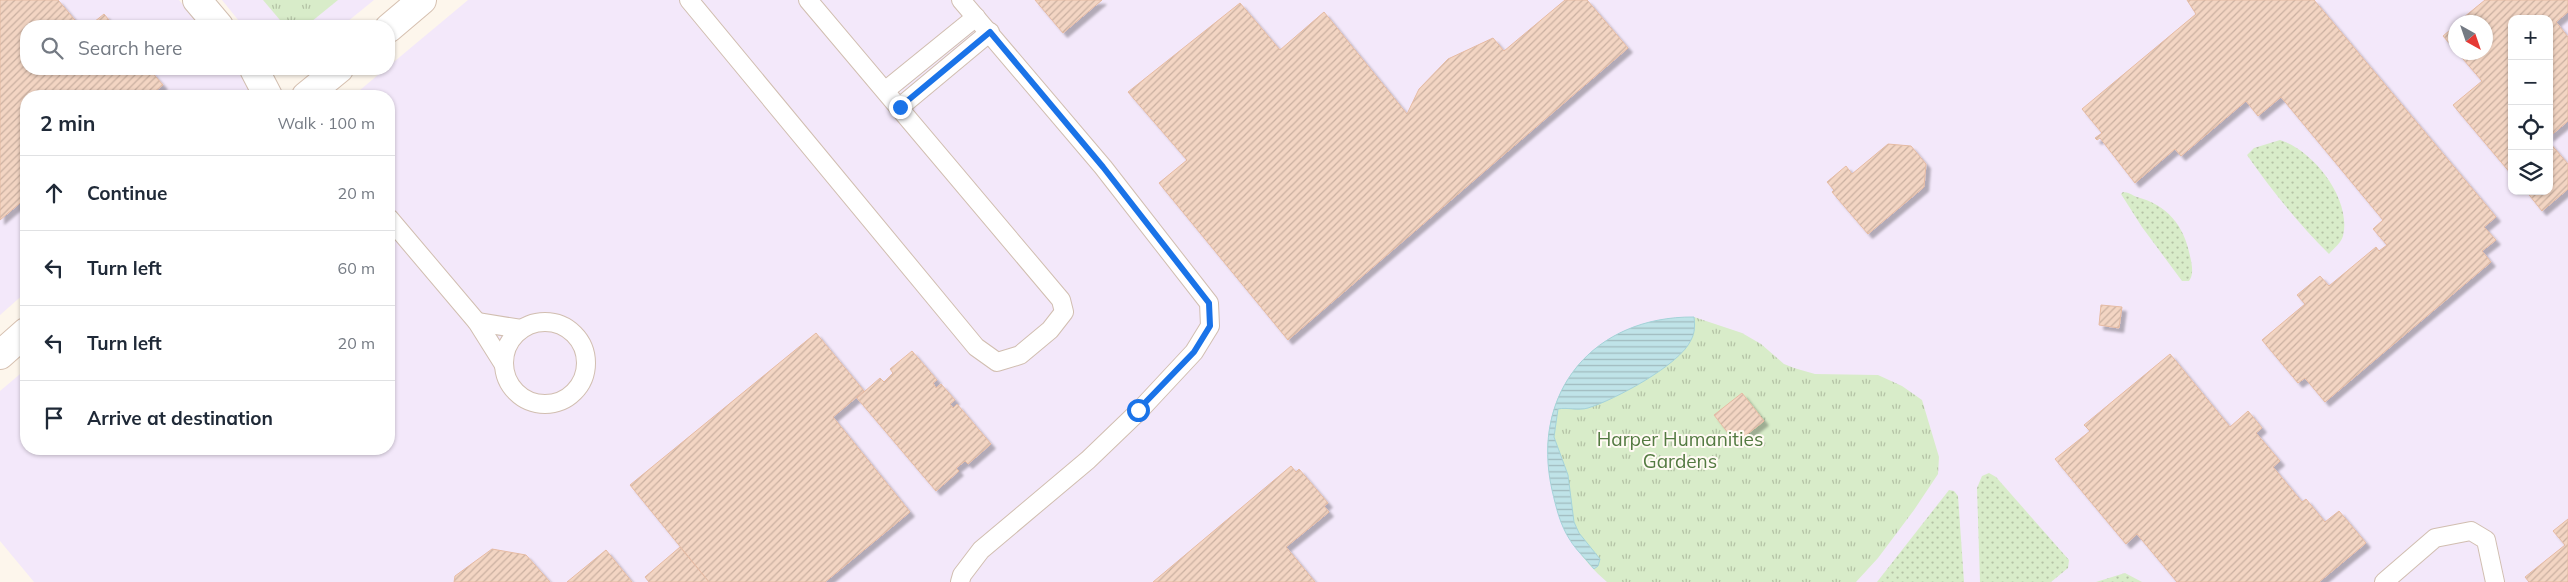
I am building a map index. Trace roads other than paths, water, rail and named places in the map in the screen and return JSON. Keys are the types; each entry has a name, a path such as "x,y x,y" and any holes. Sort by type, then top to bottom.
{"street":[{"path":"197,0 213,20"},
{"path":"395,23 422,0"},
{"path":"257,75 265,90"},
{"path":"314,90 332,75"},
{"path":"0,355 20,337"}],"lane":[{"path":"689,0 976,348 996,362 1020,355 1050,330 1064,312 1062,300 808,0"},
{"path":"960,582 962,575 981,550 1088,460 1194,352 1210,326 1209,303 1103,167 961,0"},
{"path":"886,90 976,17"},
{"path":"900,107 990,32"},
{"path":"395,225 477,322 504,364"},
{"path":"547,321 560,324 572,331 581,342 586,354 586,368 582,382 574,393 563,400 550,404 536,403 524,398 513,390 506,378 504,364 505,351 511,339 520,329 533,323 547,321"},
{"path":"477,322 520,329"},
{"path":"2384,582 2436,538 2471,530 2486,540 2495,582"}],"water":[{"path":"1694,317 1694,329 1691,340 1674,360 1660,370 1629,390 1599,404 1584,409 1558,409 1554,437 1568,475 1574,522 1579,533 1600,559 1598,566 1594,569 1575,547 1567,534 1559,516 1552,490 1548,454 1551,421 1561,392 1577,366 1599,345 1627,330 1658,320"}],"park label":[{"name":"Harper Humanities Gardens","path":"1680,450"}]}
